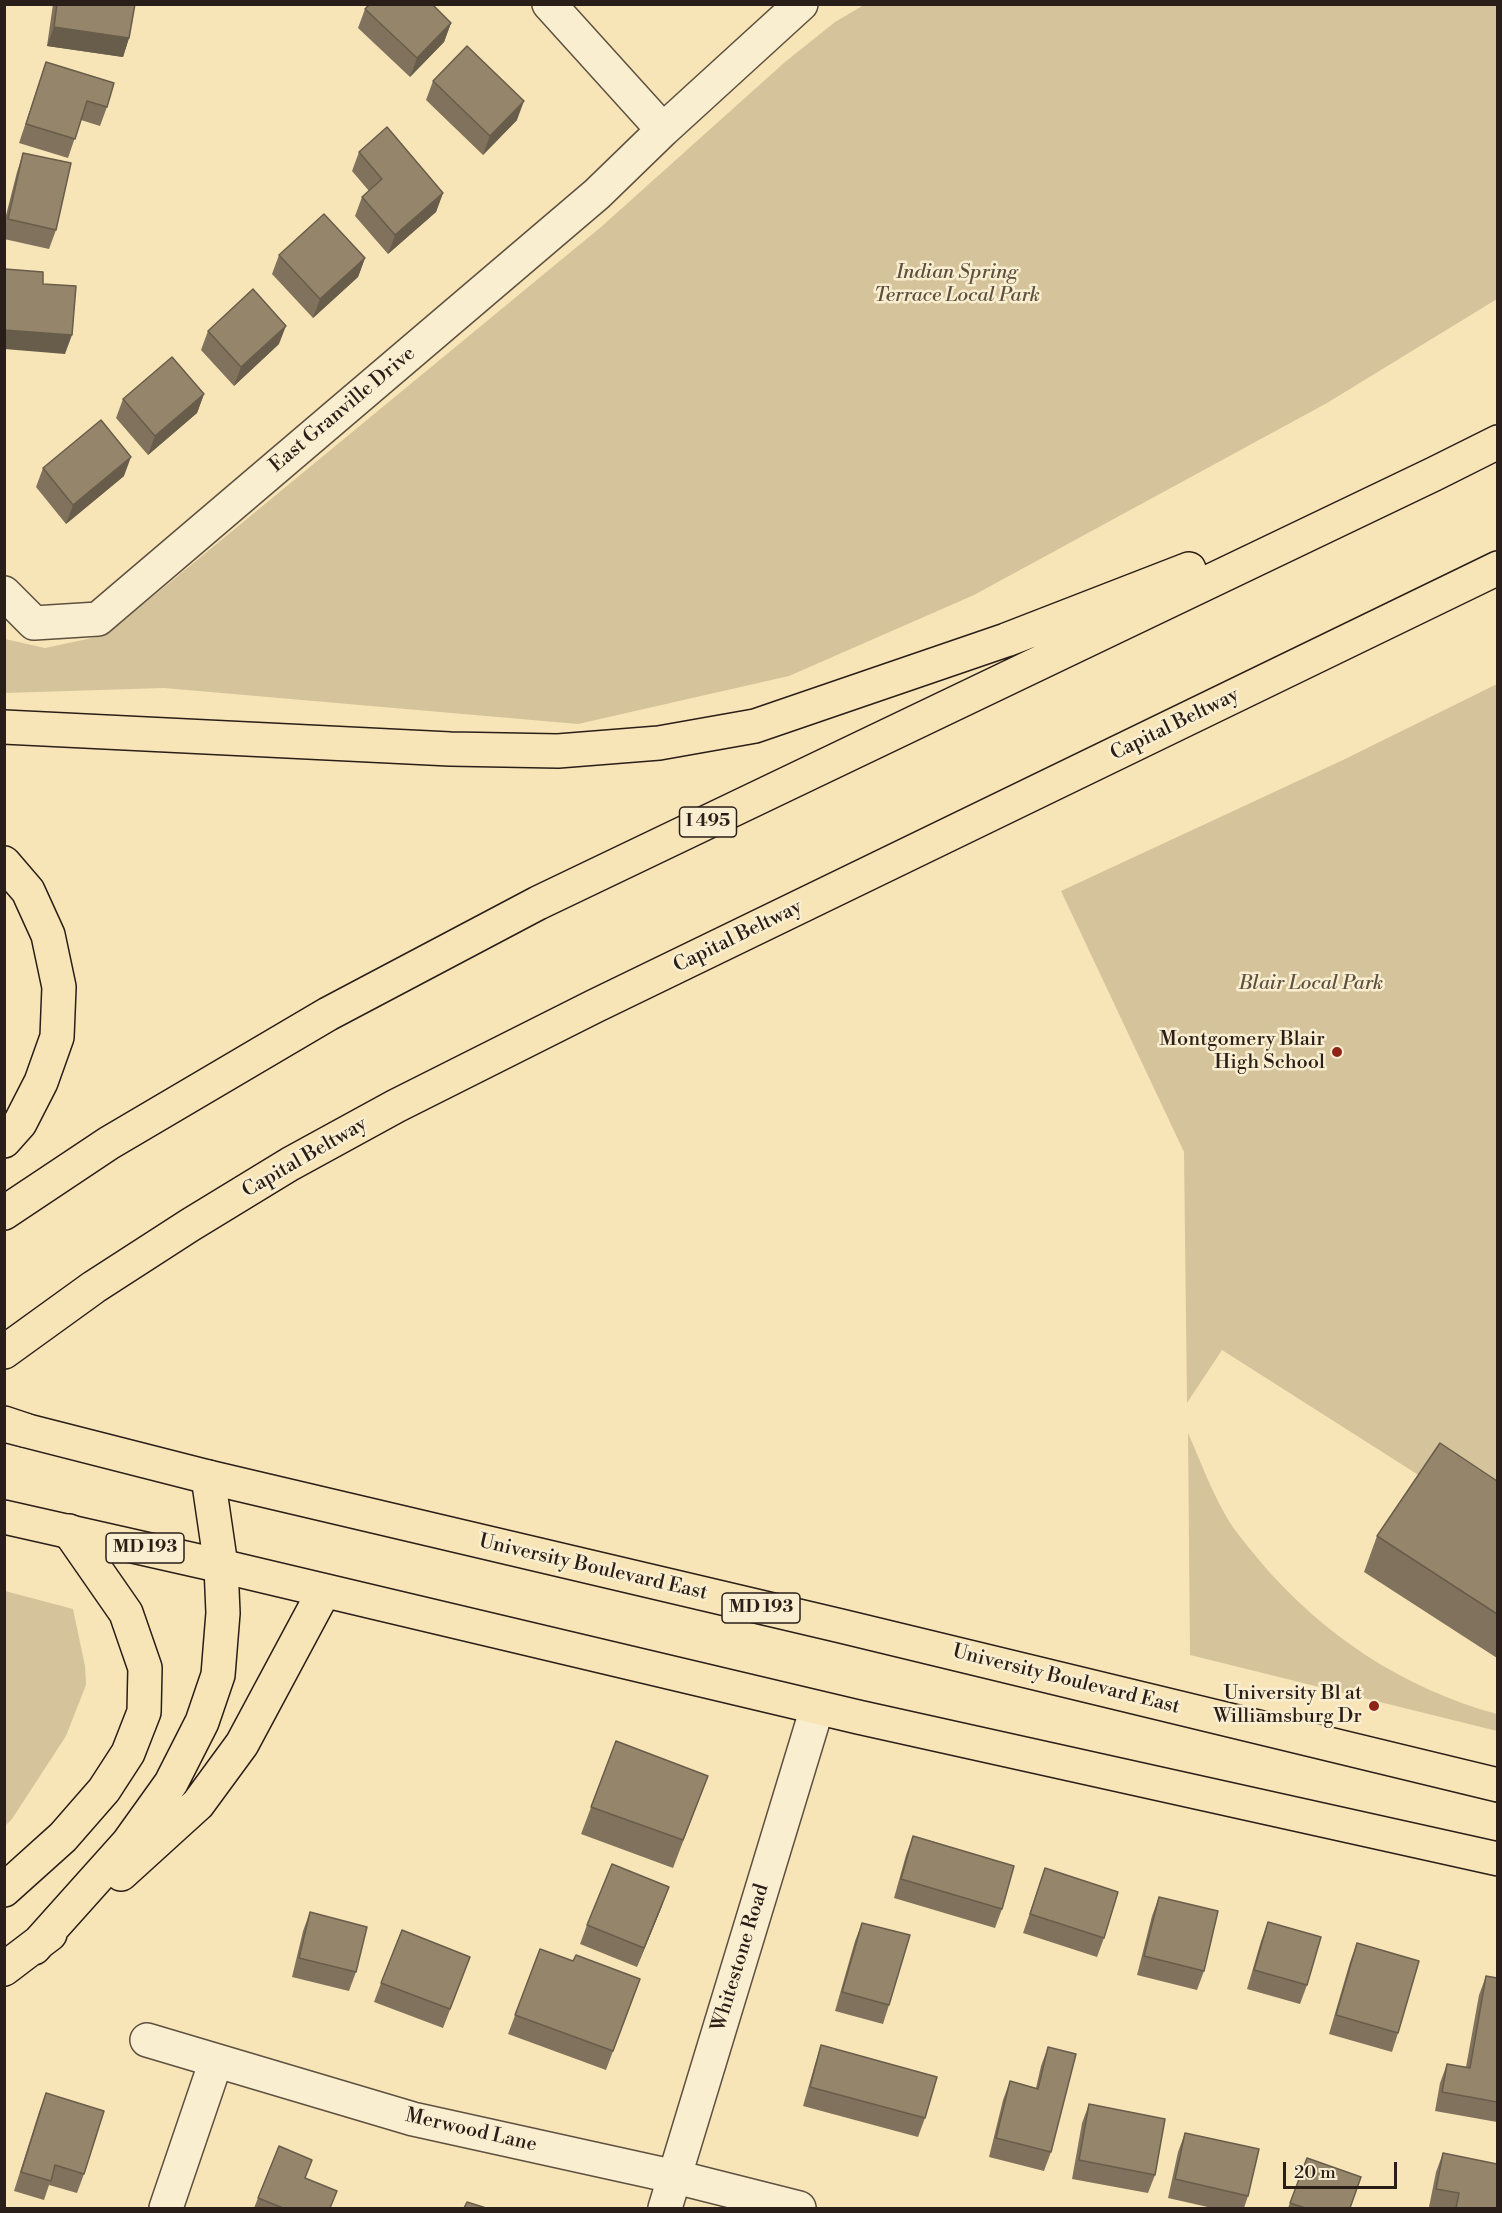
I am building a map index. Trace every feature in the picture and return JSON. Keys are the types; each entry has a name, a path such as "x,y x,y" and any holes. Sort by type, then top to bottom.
{"main road":[{"name":"I 495","path":"4,1213 109,1143 328,1014 538,903 1497,442"},
{"path":"4,727 450,749 558,751 659,743 734,730 755,726 1006,640 1434,474"},
{"name":"Capital Beltway","path":"4,1352 94,1287 190,1225 290,1164 396,1106 595,1006 1497,568"},
{"path":"4,863 28,891 48,935 59,987 57,1037 42,1082 20,1123 4,1141"},
{"name":"University Boulevard East","path":"11,1426 208,1477 841,1626 1497,1785"},
{"path":"34,1948 128,1843 171,1783 202,1722 218,1675 222,1613 220,1566 208,1477"},
{"name":"MD 193","path":"4,1517 817,1708 1497,1859"},
{"path":"4,1890 63,1837 104,1790 128,1754 144,1712 145,1668 126,1613 69,1531"},
{"path":"4,1970 34,1948 144,1856 198,1804 242,1744 324,1591"}],"street":[{"path":"549,4 663,130"},
{"name":"East Granville Drive","path":"5,594 34,623 98,619 597,194 663,130 801,4"},
{"name":"Whitestone Road","path":"665,2208 817,1708"},
{"name":"Merwood Lane","path":"147,2040 413,2119 676,2177 799,2208"},
{"path":"166,2208 216,2061"}],"green space":[{"name":"Indian Spring Terrace Local Park","path":"864,5 1497,5 1497,299 1327,403 974,595 789,676 578,724 164,688 5,693 5,639 45,648 106,635 601,227 785,62 835,22"},
{"name":"Blair Local Park","path":"1497,684 1497,1525 1222,1350 1187,1403 1184,1152 1061,891 1343,760"},
{"path":"1188,1433 1215,1496 1230,1522 1283,1587 1337,1635 1397,1674 1429,1690 1497,1714 1497,1731 1190,1655"},
{"path":"5,1591 73,1609 85,1666 86,1685 66,1736 12,1819 5,1826"}],"building":[{"path":"57,4 135,4 129,38 54,27"},
{"path":"370,4 432,4 451,23 417,58 365,9"},
{"path":"467,46 524,101 490,136 433,81"},
{"path":"46,62 114,83 107,107 87,101 75,139 26,124"},
{"path":"387,127 443,193 395,235 362,197 382,179 359,152"},
{"path":"23,153 71,163 56,230 8,219"},
{"path":"324,214 365,258 320,299 279,255"},
{"path":"5,269 43,272 43,284 76,286 72,335 4,330"},
{"path":"253,289 286,326 241,367 208,331"},
{"path":"172,357 204,394 155,436 123,399"},
{"path":"101,420 131,457 73,505 43,468"},
{"path":"1440,1443 1497,1481 1497,1614 1377,1536"},
{"path":"616,1741 708,1776 683,1840 591,1807"},
{"path":"913,1836 1014,1866 1002,1909 901,1879"},
{"path":"612,1864 669,1887 644,1948 587,1925"},
{"path":"1045,1868 1118,1892 1104,1938 1030,1914"},
{"path":"1159,1897 1218,1911 1204,1971 1144,1956"},
{"path":"310,1912 367,1927 356,1972 299,1958"},
{"path":"1268,1922 1321,1937 1307,1985 1254,1970"},
{"path":"862,1923 910,1935 889,2005 842,1992"},
{"path":"402,1930 470,1957 450,2009 381,1983"},
{"path":"1357,1943 1419,1961 1398,2033 1336,2015"},
{"path":"540,1949 573,1961 576,1955 640,1979 613,2051 515,2015"},
{"path":"1486,1976 1497,1978 1497,2102 1442,2092 1447,2064 1470,2068"},
{"path":"821,2045 937,2077 925,2118 810,2087"},
{"path":"1048,2047 1076,2054 1051,2152 996,2138 1010,2081 1038,2089"},
{"path":"46,2093 104,2111 84,2174 55,2165 51,2181 21,2172"},
{"path":"1089,2104 1165,2119 1155,2175 1079,2160"},
{"path":"1185,2133 1259,2149 1248,2196 1175,2179"},
{"path":"279,2146 312,2160 305,2178 337,2191 330,2208 283,2208 258,2198"},
{"path":"1443,2153 1497,2164 1497,2208 1456,2208 1459,2193 1436,2189"},
{"path":"1307,2158 1361,2177 1350,2208 1305,2208 1290,2203"},
{"path":"467,2202 486,2208 464,2208"}],"place":[{"name":"Montgomery Blair High School","path":"1337,1052"},
{"name":"University Bl at Williamsburg Dr","path":"1374,1706"}]}
